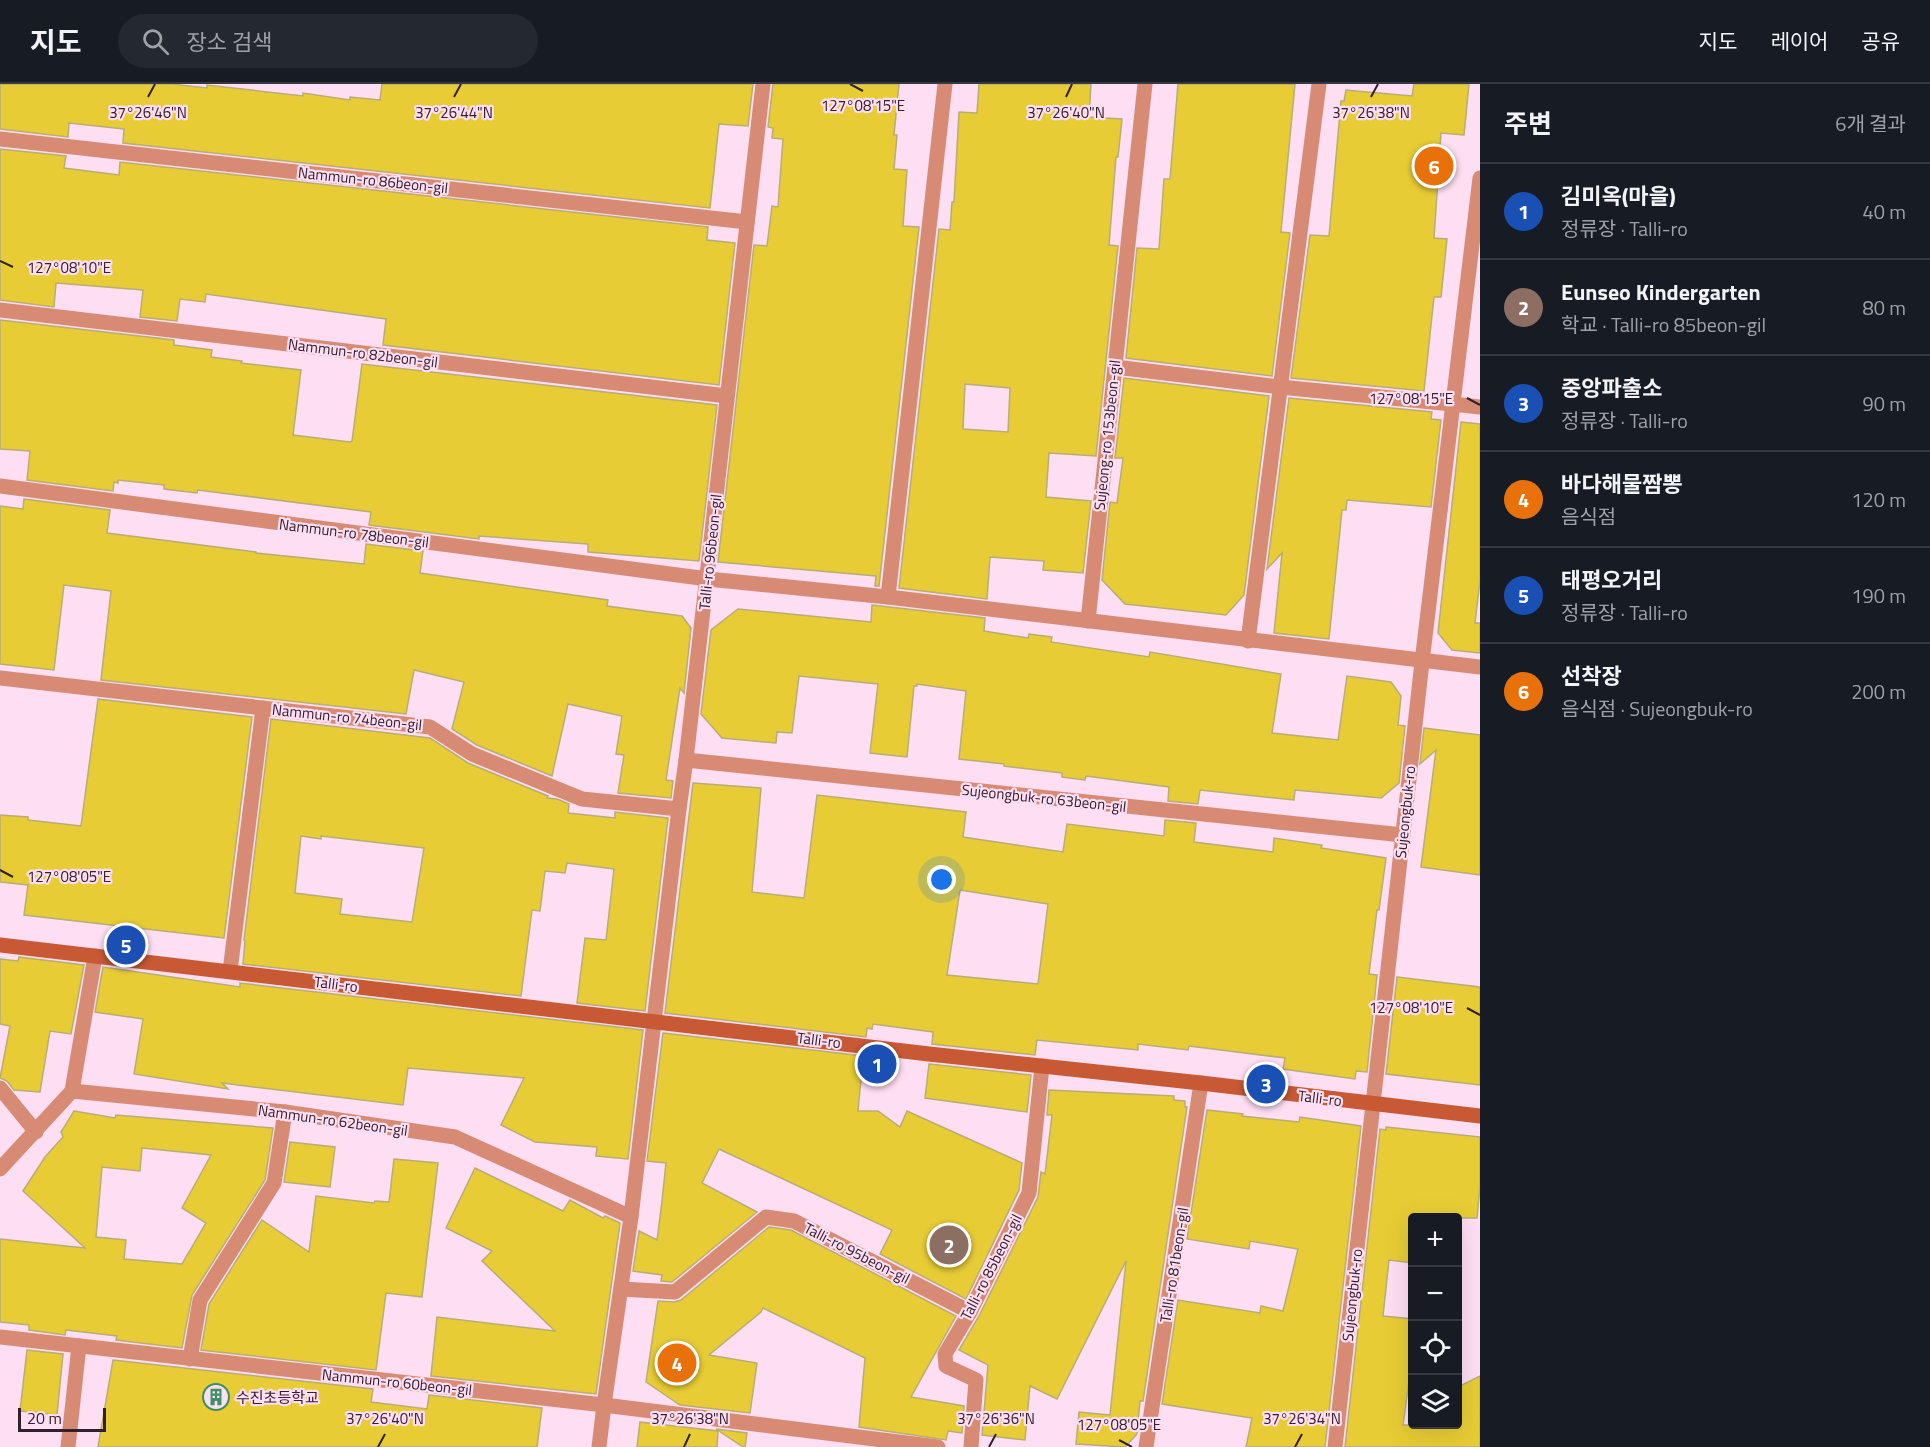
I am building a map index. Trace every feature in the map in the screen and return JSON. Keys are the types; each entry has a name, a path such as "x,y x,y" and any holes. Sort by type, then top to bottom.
{"main road":[{"name":"Talli-ro","path":"0,945 1480,1116"}],"street":[{"name":"Talli-ro 96beon-gil","path":"654,1020 708,579 763,84"},
{"path":"888,597 945,84"},
{"name":"Sujeong-ro 153beon-gil","path":"1088,621 1145,84"},
{"path":"1248,641 1319,84"},
{"name":"Nammun-ro 86beon-gil","path":"0,139 747,222"},
{"name":"Sujeongbuk-ro","path":"1335,1447 1422,662 1480,178"},
{"name":"Nammun-ro 82beon-gil","path":"0,310 727,396"},
{"path":"1115,367 1280,387 1480,407"},
{"name":"Nammun-ro 78beon-gil","path":"0,486 708,579"},
{"path":"708,579 888,597 1480,668"},
{"name":"Nammun-ro 74beon-gil","path":"0,678 430,727 472,754 582,799 679,809"},
{"path":"230,971 263,708"},
{"name":"Sujeongbuk-ro 63beon-gil","path":"686,760 1403,836"},
{"path":"0,1169 72,1091 95,956"},
{"path":"599,1447 603,1405 631,1217 654,1020"},
{"name":"Talli-ro 85beon-gil","path":"971,1447 976,1380 946,1366 945,1354 970,1312 1029,1193 1042,1066"},
{"name":"Talli-ro 81beon-gil","path":"1146,1447 1202,1083"},
{"path":"0,1088 36,1132"},
{"name":"Nammun-ro 62beon-gil","path":"72,1091 285,1112 455,1137 631,1217"},
{"path":"190,1359 200,1300 274,1183 285,1112"},
{"name":"Talli-ro 95beon-gil","path":"621,1289 675,1292 766,1217 794,1221 970,1312"},
{"name":"Nammun-ro 60beon-gil","path":"0,1337 603,1405 936,1447"},
{"path":"68,1447 79,1346"}],"building":[{"path":"0,84 172,84 207,88 207,85 303,96 303,93 350,100 350,97 380,100 382,84 753,84 748,126 719,124 710,208 123,143 124,129 69,123 68,137 0,129"},
{"path":"773,84 899,84 894,135 897,135 894,169 907,170 903,226 919,227 879,586 875,586 876,576 718,562 754,245 767,246 772,206 778,207 783,139 772,138 773,128 768,127"},
{"path":"979,84 1091,84 1089,117 1122,119 1118,157 1116,157 1109,245 1118,246 1096,456 1049,453 1046,497 1091,501 1083,573 1043,570 1044,561 990,557 987,599 899,588 939,229 950,230 952,202 954,202 959,112 977,113","holes":["965,384 1010,388 1008,432 963,429"]},
{"path":"1178,84 1295,84 1281,232 1290,233 1272,376 1126,358 1137,248 1159,249 1164,179 1170,179"},
{"path":"1414,84 1469,84 1464,135 1441,133 1434,238 1447,239 1441,297 1434,297 1424,391 1291,378 1310,235 1329,236 1341,101 1344,101 1346,90 1412,96"},
{"path":"0,149 66,156 64,168 119,175 120,162 708,227 707,240 735,243 719,385 383,345 386,319 206,294 205,302 180,299 177,321 140,317 143,290 56,283 54,307 0,300"},
{"path":"0,320 174,340 174,345 212,350 211,357 301,370 293,435 350,442 352,441 362,364 717,405 699,561 588,552 588,544 479,536 479,539 369,525 371,512 198,490 197,493 164,489 164,485 118,480 118,483 114,482 113,491 27,480 30,451 0,449"},
{"path":"1124,378 1269,396 1244,595 1226,615 1125,604 1102,580 1110,502 1117,503 1123,458 1115,458"},
{"path":"1289,398 1432,412 1431,419 1441,420 1431,507 1347,500 1346,510 1342,510 1329,639 1274,633 1282,553 1267,569"},
{"path":"1461,422 1480,424 1480,581 1475,623 1480,623 1480,653 1452,650 1438,633"},
{"path":"24,499 110,510 107,533 256,553 364,564 366,544 423,551 420,573 608,600 607,606 682,616 691,628 684,693 680,688 666,780 673,781 671,798 618,793 624,755 616,754 622,716 568,704 552,776 477,745 452,729 464,682 414,670 406,714 101,680 111,591 64,585 54,670 0,664 0,506 23,509"},
{"path":"872,605 985,618 984,631 1028,638 1029,634 1052,637 1051,642 1149,657 1150,652 1281,674 1272,733 1338,740 1347,676 1391,682 1401,696 1398,725 1405,726 1399,783 1381,798 1295,790 1294,800 1200,790 1198,804 1168,801 1169,787 1086,776 1085,780 1062,777 1062,773 959,759 966,691 917,684 914,686 907,757 870,753 878,684 799,676 792,733 777,732 776,743 722,738 701,714 711,630 738,609 871,622"},
{"path":"98,699 252,717 224,938 24,915 28,885 0,882 0,815 81,826"},
{"path":"271,719 430,738 468,763 548,796 547,798 569,804 568,813 615,818 615,812 668,818 645,1011 577,1003 585,938 606,940 614,869 567,863 565,873 545,871 540,911 532,910 521,996 243,964","holes":["301,836 321,839 321,836 424,848 412,922 340,914 342,899 295,893"]},
{"path":"1424,728 1480,735 1480,875 1421,867 1436,750 1420,764"},
{"path":"693,783 761,788 752,892 804,898 817,795 966,812 963,837 1063,852 1067,824 1164,836 1165,820 1196,823 1194,842 1273,852 1274,838 1386,858 1369,974 1377,975 1367,1072 1356,1071 1355,1079 1283,1069 1285,1058 1189,1046 1188,1050 1138,1044 1138,1050 1037,1040 1035,1055 932,1044 933,1032 873,1024 872,1029 867,1028 866,1037 665,1013","holes":["960,890 1048,904 1038,984 947,975"]},
{"path":"19,957 84,965 71,1034 50,1031 40,1092 14,1090 7,1081 0,1078 10,1026 0,1024 0,959 18,961"},
{"path":"103,967 240,987 240,983 643,1030 628,1159 596,1156 597,1147 535,1142 501,1125 524,1078 408,1068 403,1105 222,1083 228,1089 134,1074 143,1019 95,1012"},
{"path":"1397,977 1480,987 1480,1085 1386,1074"},
{"path":"663,1033 864,1056 858,1111 878,1111 900,1127 907,1111 1022,1163 1019,1190 966,1299 880,1254 892,1230 719,1149 702,1183 757,1212 672,1282 661,1281 662,1275 633,1271 639,1231 657,1240 662,1201 666,1163 647,1161"},
{"path":"929,1064 1031,1075 1027,1112 925,1098"},
{"path":"1049,1090 1174,1096 1174,1100 1185,1101 1185,1107 1187,1107 1143,1401 1140,1401 1137,1434 1125,1447 1076,1444 1079,1412 1110,1415 1126,1261 1057,1399 1030,1386 1025,1440 982,1435 988,1365 959,1350 979,1316 1038,1197 1041,1172 1045,1174 1052,1115 1047,1115"},
{"path":"1207,1110 1299,1122 1300,1117 1361,1126 1325,1447 1246,1447 1252,1418 1162,1404 1178,1300 1260,1313 1261,1306 1283,1311 1298,1249 1250,1241 1249,1249 1187,1239"},
{"path":"74,1111 115,1118 116,1115 273,1128 265,1180 192,1295 182,1348 116,1340 117,1336 66,1330 65,1335 29,1330 29,1325 0,1322 0,1239 85,1248 23,1191 45,1157 63,1137 61,1132","holes":["142,1148 211,1155 182,1208 206,1223 182,1264 124,1259 126,1240 96,1237 102,1167 140,1171"]},
{"path":"1386,1127 1480,1137 1480,1187 1477,1218 1462,1218 1462,1213 1408,1213 1408,1262 1389,1260 1383,1316 1408,1318 1408,1388 1403,1425 1408,1425 1408,1429 1462,1429 1462,1385 1480,1376 1480,1447 1345,1447 1380,1129 1386,1130"},
{"path":"290,1142 335,1147 330,1187 284,1182"},
{"path":"394,1159 438,1163 422,1297 386,1293 376,1370 201,1350 209,1304 262,1220 309,1252 316,1196 374,1203 375,1201 389,1202"},
{"path":"475,1168 563,1211 570,1200 603,1218 605,1216 620,1223 596,1394 431,1376 437,1317 555,1331 482,1261 492,1251 446,1228"},
{"path":"769,1227 791,1230 956,1316 911,1397 964,1406 962,1433 948,1431 946,1440 859,1427 865,1358 763,1308 709,1355 757,1363 750,1413 680,1405 646,1382 658,1301 681,1300"},
{"path":"27,1350 63,1354 57,1415 20,1411"},
{"name":"수진초등학교","path":"113,1360 373,1389 371,1402 427,1409 429,1395 542,1408 537,1447 98,1447"},
{"path":"640,1422 718,1431 717,1447 637,1447"},
{"path":"716,1429 747,1433 745,1447 743,1447"}],"place":[{"name":"선착장","path":"1434,166"},
{"name":"태평오거리","path":"126,945"},
{"name":"김미옥(마을)","path":"877,1064"},
{"name":"중앙파출소","path":"1266,1084"},
{"name":"Eunseo Kindergarten","path":"949,1245"},
{"name":"바다해물짬뽕","path":"677,1363"},
{"name":"수진초등학교","path":"216,1397"}]}
